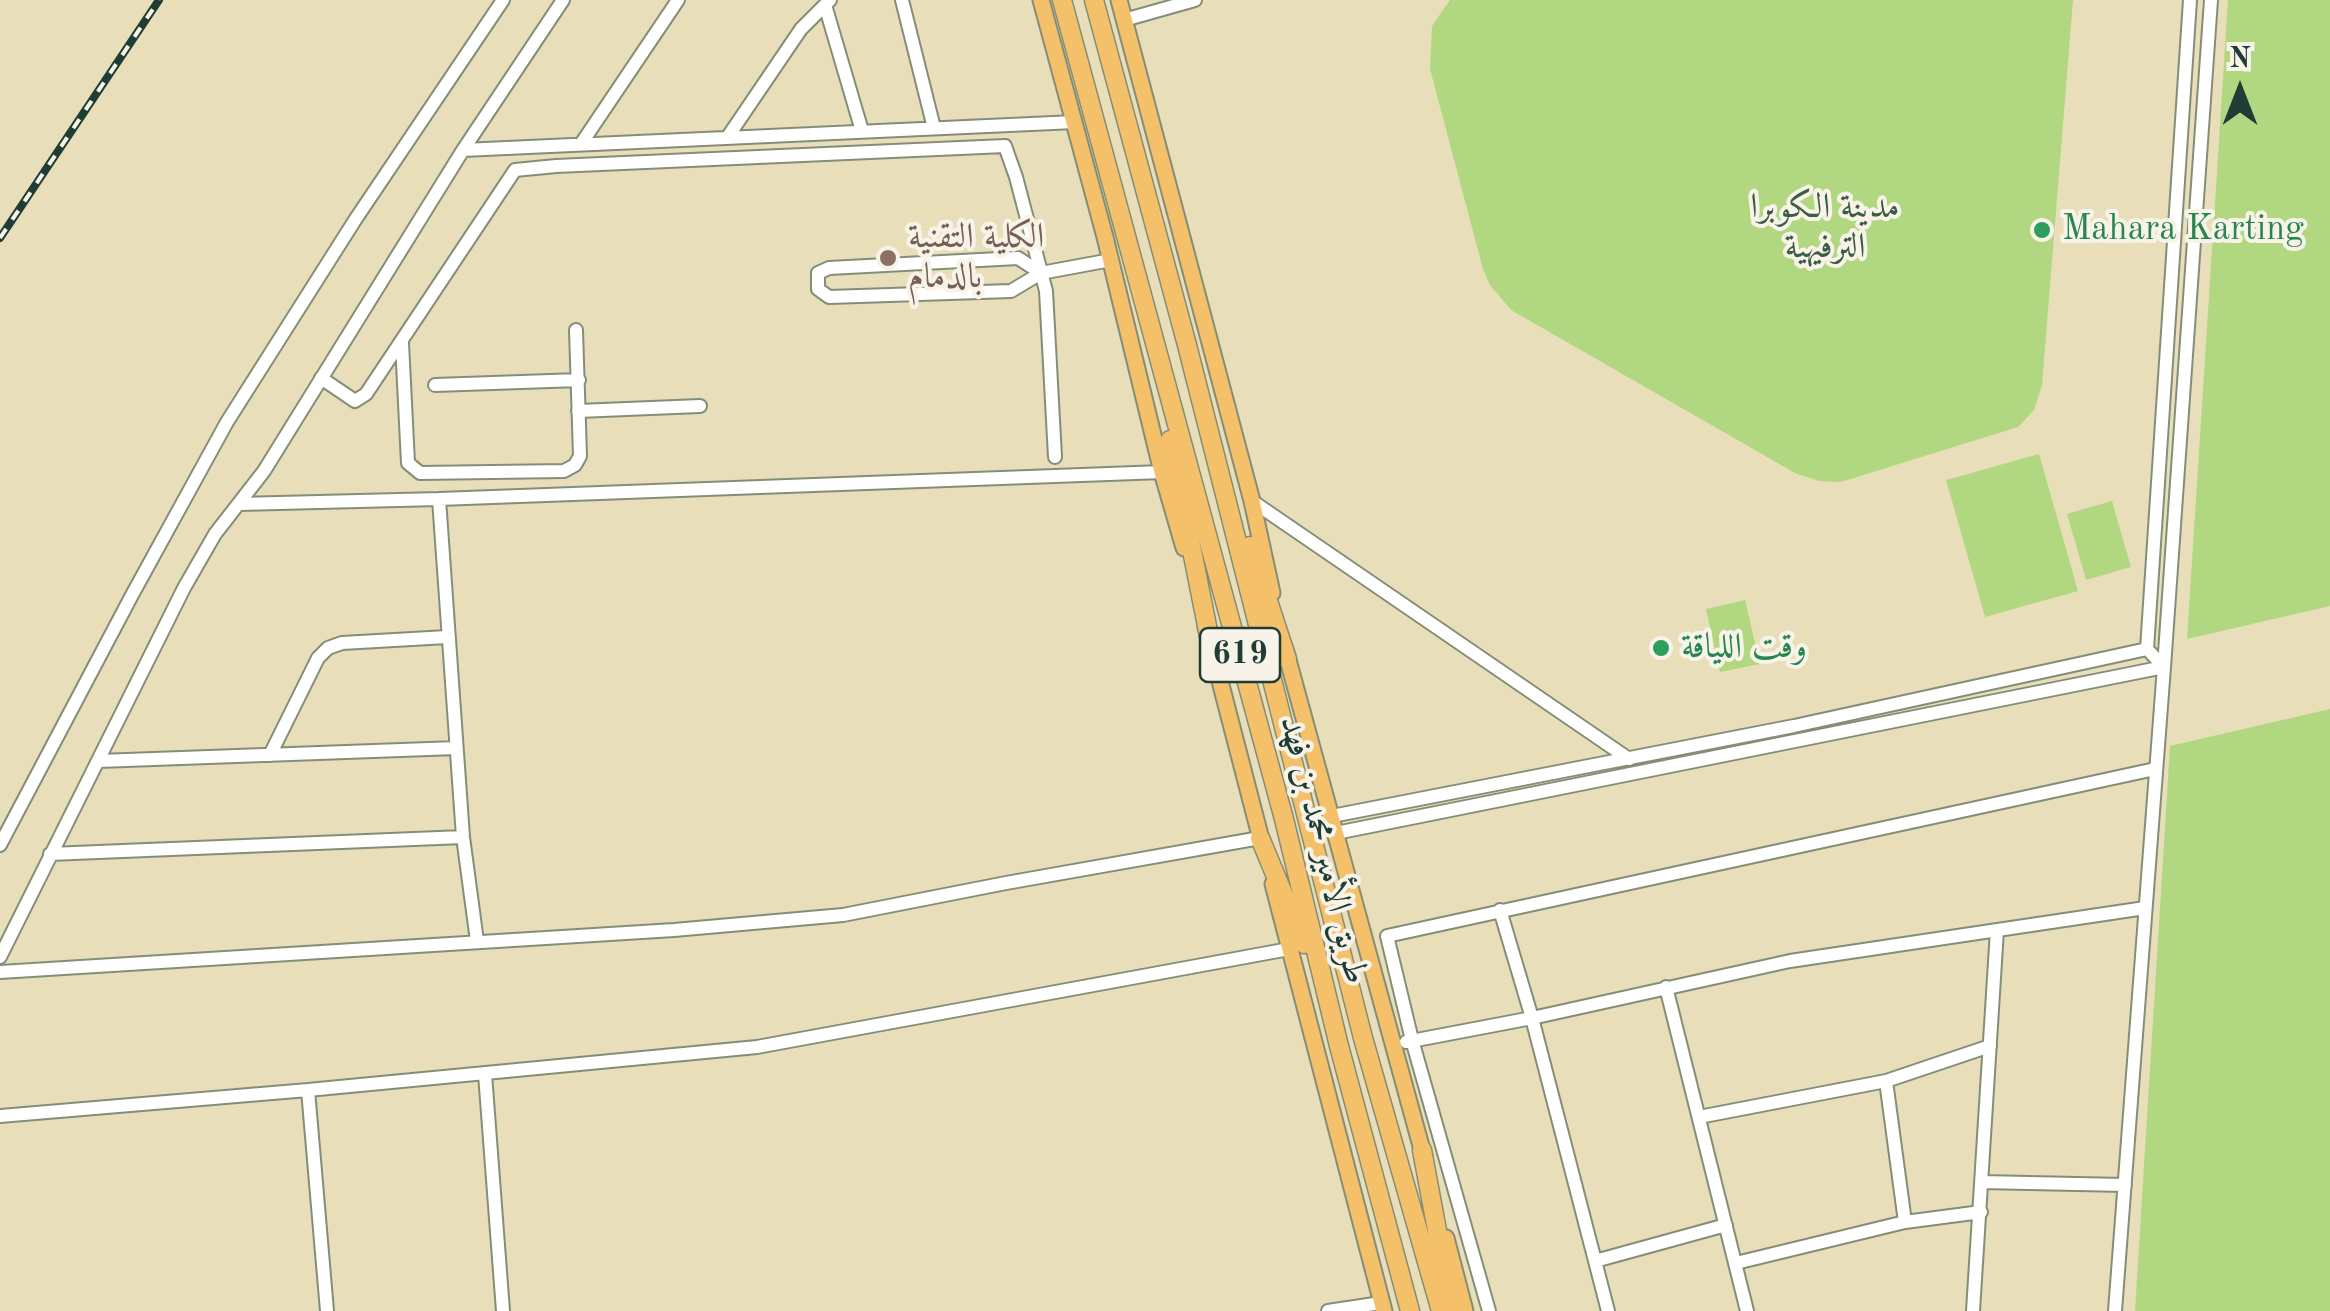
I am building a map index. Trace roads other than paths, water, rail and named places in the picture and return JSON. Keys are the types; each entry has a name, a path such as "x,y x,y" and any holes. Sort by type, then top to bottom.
{"highway":[{"name":"طريق الأمير محمد بن فهد","path":"1062,0 1284,819 1338,1046 1410,1311"},
{"name":"طريق الأمير محمد بن فهد","path":"1094,0 1187,344 1363,1038 1441,1311"},
{"path":"1140,288 1209,636"},
{"path":"1187,344 1287,659"},
{"path":"1260,838 1299,930 1338,1046"},
{"path":"1422,1150 1452,1311"}],"main road":[{"path":"1041,0 1112,260 1162,472 1209,636 1382,1307"},
{"path":"1119,0 1252,501 1287,659 1465,1311"}],"street":[{"path":"0,845 227,422 503,0"},
{"path":"0,958 184,588 215,534 264,471 463,150 563,0"},
{"path":"581,144 678,0"},
{"path":"902,0 934,128"},
{"path":"1124,20 1196,0"},
{"path":"2164,668 2146,649 2190,0"},
{"path":"2115,1311 2211,0"},
{"path":"727,138 801,28 828,2 862,132"},
{"path":"2188,37 2208,39"},
{"path":"463,150 1074,122"},
{"path":"321,378 356,401 366,394 515,170 1005,146 1046,292 1055,457"},
{"path":"1041,273 1018,258 829,268 818,273 818,289 829,297 1011,290 1041,273 1112,260"},
{"path":"2170,289 2191,290"},
{"path":"402,343 408,463 420,472 564,471 580,456 576,330"},
{"path":"435,385 579,380"},
{"path":"578,412 700,406"},
{"path":"239,504 1162,472"},
{"path":"438,500 463,837 476,941"},
{"path":"1252,501 1628,758 1640,772"},
{"path":"2155,512 2176,513"},
{"path":"270,755 318,658 328,648 352,642 447,637"},
{"path":"1332,816 1794,726 2146,649"},
{"path":"1336,834 2164,668"},
{"path":"99,762 456,748"},
{"path":"1489,1311 1412,1040 1387,936 2155,769"},
{"path":"50,854 463,837"},
{"path":"0,972 674,930 843,915 1260,838"},
{"path":"1394,1044 1790,961 2144,908"},
{"path":"1500,910 1608,1311"},
{"path":"1973,1311 1997,930"},
{"path":"0,1116 758,1047 1290,949"},
{"path":"1666,987 1748,1311"},
{"path":"1699,1117 1886,1081 1990,1046"},
{"path":"485,1074 503,1311"},
{"path":"1886,1081 1905,1222"},
{"path":"308,1090 327,1311"},
{"path":"1982,1182 2125,1185"},
{"path":"1736,1263 1905,1222 1981,1212"},
{"path":"1594,1261 1726,1225"},
{"path":"1328,1311 1382,1307"}],"railway":[{"path":"0,238 159,0"}],"place":[{"name":"Mahara Karting","path":"2042,230"},
{"name":"الكلية التقنية بالدمام","path":"888,258"},
{"name":"وقت اللياقة","path":"1661,648"}],"park label":[{"name":"مدينة الكوبرا الترفيهية","path":"1825,228"}]}
